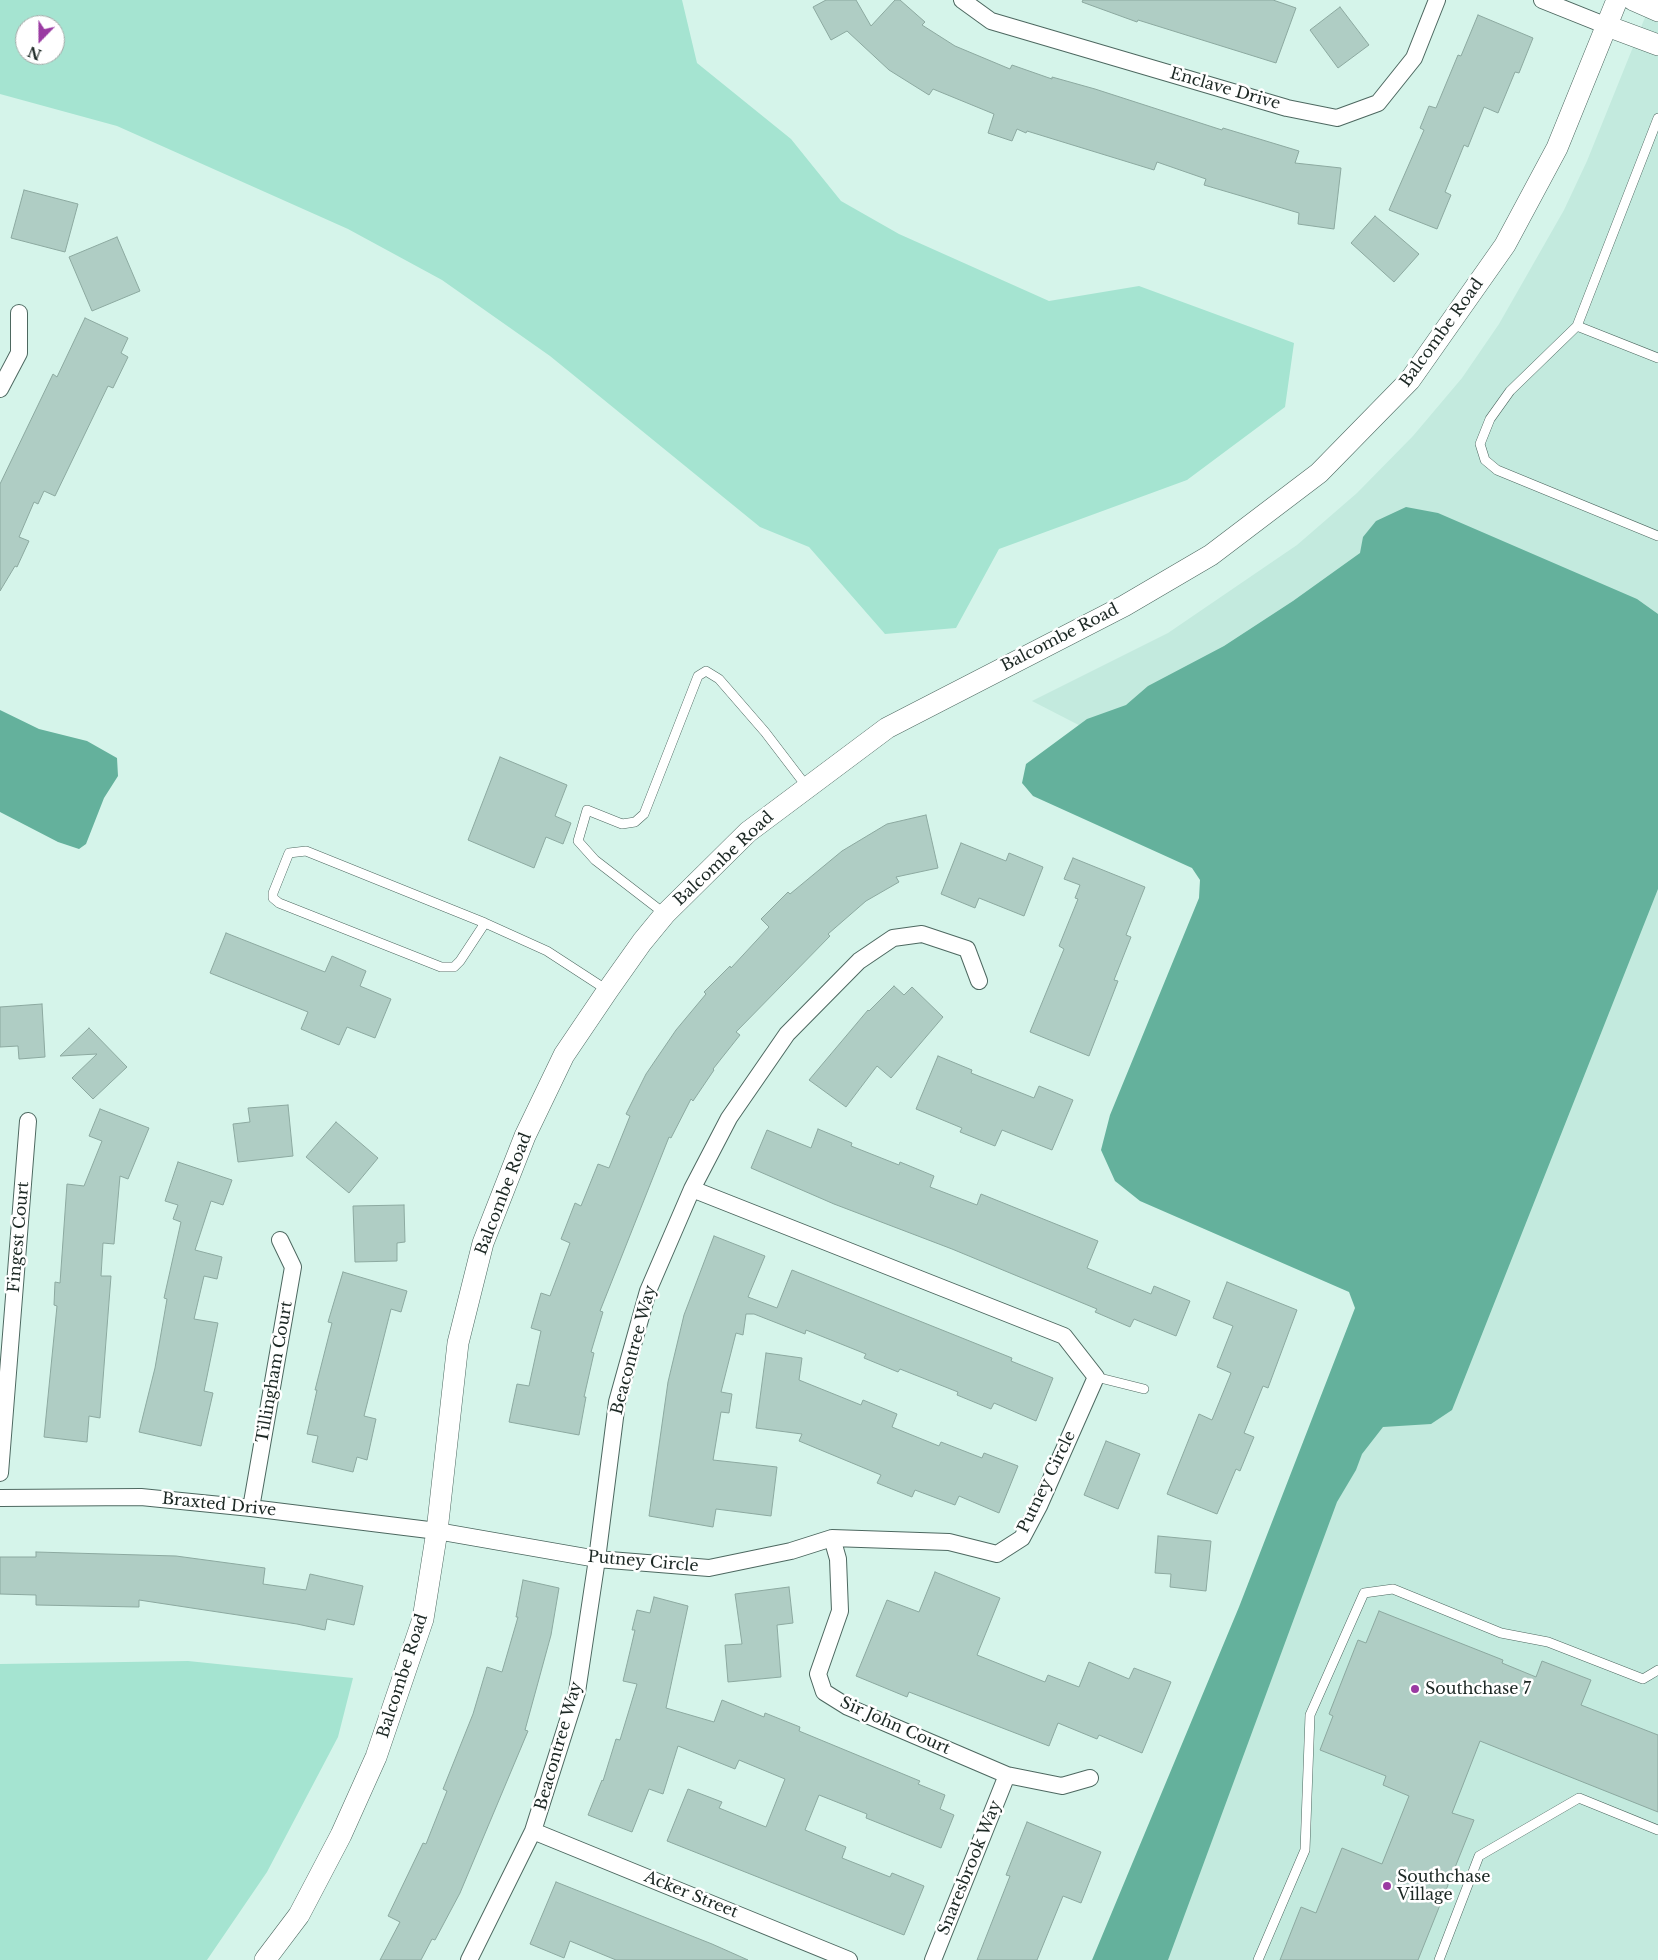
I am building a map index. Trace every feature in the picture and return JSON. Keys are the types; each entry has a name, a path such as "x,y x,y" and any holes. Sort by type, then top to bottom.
{"street":[{"name":"Enclave Drive","path":"962,0 991,22 1287,108 1337,118 1378,103 1414,58 1437,0"},
{"path":"1542,0 1658,46"},
{"name":"Balcombe Road","path":"265,1960 299,1915 341,1835 376,1757 423,1619 437,1531 458,1343 483,1243 526,1136 564,1055 608,990 642,942 666,914 748,832 807,786 887,728 1124,606 1211,555 1319,473 1410,380 1505,245 1557,148 1617,0"},
{"path":"1633,0 1658,11"},
{"path":"0,389 19,353 19,313"},
{"name":"Beacontree Way","path":"469,1960 533,1831 577,1692 597,1560 617,1402 648,1291 692,1189 729,1118 787,1034 859,960 892,938 922,934 967,949 979,981"},
{"name":"Fingest Court","path":"0,1473 28,1121"},
{"path":"692,1189 1064,1336 1096,1377"},
{"name":"Tillingham Court","path":"251,1508 293,1267 280,1240"},
{"name":"Putney Circle","path":"437,1531 597,1560 710,1568 791,1550 832,1538 949,1542 997,1554 1022,1538 1039,1506 1096,1377"},
{"name":"Braxted Drive","path":"0,1498 141,1498 251,1508 437,1531"},
{"name":"Sir John Court","path":"832,1538 838,1559 840,1611 818,1674 824,1692 848,1707 1007,1775 1062,1786 1090,1778"},
{"name":"Snaresbrook Way","path":"933,1960 1007,1775"},
{"name":"Acker Street","path":"533,1831 849,1960"}],"lane":[{"path":"1658,118 1577,326 1510,391 1490,419 1480,444 1486,460 1497,470 1658,536"},
{"path":"1577,326 1658,358"},
{"path":"666,914 595,860 578,841 587,810 622,824 635,822 644,814 698,676 706,671 719,679 765,732 807,786"},
{"path":"485,923 454,967 441,967 278,903 273,898 273,894 289,853 306,851 485,923 546,951 608,990"},
{"path":"1096,1377 1144,1388"},
{"path":"1258,1960 1305,1850 1310,1715 1364,1593 1393,1589 1501,1633 1548,1642 1643,1679 1658,1670"},
{"path":"1439,1960 1479,1856 1579,1798 1658,1830"}],"shaded area":[{"path":"0,0 682,0 697,63 791,139 841,201 899,234 1049,301 1139,286 1294,343 1285,407 1187,480 999,549 956,628 885,634 809,547 760,527 550,356 442,280 348,229 117,126 0,94"},
{"path":"1652,0 1658,0 1658,1960 1135,1960 1534,959 1032,701 1168,633 1297,545 1357,493 1413,436 1462,378 1499,324 1564,210 1587,161"},
{"path":"1406,507 1438,513 1637,599 1658,614 1658,889 1452,1410 1431,1424 1383,1427 1362,1454 1356,1470 1337,1502 1168,1960 1092,1960 1239,1607 1355,1308 1349,1292 1140,1201 1115,1181 1101,1150 1110,1115 1199,898 1200,880 1192,868 1033,796 1022,783 1026,764 1087,719 1126,705 1148,686 1224,646 1293,601 1360,553 1363,537 1376,521"},
{"path":"0,710 39,729 87,741 117,758 118,776 104,798 86,844 79,849 58,842 0,812"},
{"path":"188,1661 353,1678 338,1737 267,1872 207,1960 0,1960 0,1664"}],"building":[{"path":"826,0 856,0 871,26 895,0 900,0 925,22 922,25 955,46 1010,69 1012,65 1052,79 1052,77 1095,89 1222,130 1223,128 1299,151 1295,163 1341,168 1334,229 1298,224 1299,213 1204,185 1206,179 1157,162 1154,170 1017,129 1012,141 988,133 994,114 933,89 929,95 889,70 847,31 831,40 813,7"},
{"path":"1083,0 1273,0 1296,8 1276,63 1138,20 1137,22 1082,2"},
{"path":"1340,7 1369,45 1338,68 1310,30"},
{"path":"1478,15 1533,38 1519,73 1515,72 1498,113 1484,107 1468,147 1464,145 1445,192 1451,195 1437,229 1389,210 1424,130 1420,128 1429,106 1436,108 1458,55 1461,56"},
{"path":"24,190 78,204 65,252 11,238"},
{"path":"1375,216 1419,254 1394,282 1351,243"},
{"path":"117,237 140,291 92,311 69,257"},
{"path":"85,318 128,338 121,353 128,357 113,388 108,386 55,496 44,491 38,504 34,502 19,537 29,541 17,567 15,566 0,591 0,484 53,374 57,377"},
{"path":"500,757 567,785 555,816 571,823 563,844 546,837 534,868 468,840"},
{"path":"926,815 938,868 896,877 899,882 866,901 828,934 830,936 736,1032 740,1035 713,1069 693,1101 691,1099 671,1138 669,1137 600,1311 603,1312 591,1352 594,1353 584,1397 586,1397 579,1435 509,1422 517,1384 529,1386 541,1331 531,1328 541,1293 550,1296 570,1243 561,1239 575,1203 581,1206 598,1164 609,1168 630,1116 626,1114 646,1074 676,1030 706,994 704,992 730,966 731,968 769,927 761,919 788,892 790,894 842,851 887,824"},
{"path":"961,843 1006,861 1009,853 1043,867 1024,916 979,898 975,908 941,894"},
{"path":"1073,858 1145,887 1126,935 1131,937 1114,980 1118,981 1089,1056 1030,1032 1064,949 1059,946 1078,899 1075,898 1080,885 1064,879"},
{"path":"226,933 325,972 332,956 366,971 360,986 391,999 375,1038 347,1027 339,1045 301,1029 308,1012 210,973"},
{"path":"894,986 904,995 912,987 943,1017 891,1078 877,1066 846,1107 809,1080 868,1010"},
{"path":"42,1004 45,1057 19,1059 18,1046 0,1047 0,1007"},
{"path":"89,1028 127,1067 93,1099 72,1078 97,1054 60,1056"},
{"path":"938,1056 972,1070 971,1073 1034,1098 1039,1086 1073,1100 1052,1150 1002,1130 995,1146 960,1132 962,1128 916,1109"},
{"path":"288,1105 293,1156 238,1162 233,1124 250,1122 248,1108"},
{"path":"100,1109 149,1128 128,1179 120,1176 114,1244 103,1243 101,1276 111,1276 100,1418 89,1416 87,1442 44,1437 57,1306 54,1305 55,1282 60,1283 67,1184 84,1186 102,1141 89,1136"},
{"path":"336,1122 378,1158 349,1193 306,1157"},
{"path":"818,1129 852,1143 851,1146 899,1165 900,1162 934,1176 930,1187 977,1205 981,1194 1098,1241 1087,1268 1151,1294 1154,1286 1190,1301 1176,1336 1134,1319 1130,1327 1095,1312 1097,1309 952,1249 834,1204 751,1168 767,1130 811,1148"},
{"path":"178,1162 232,1180 223,1205 211,1201 195,1250 222,1257 217,1279 204,1276 194,1319 218,1323 204,1391 213,1393 201,1446 139,1432 155,1368 167,1299 164,1298 181,1222 173,1219 178,1205 165,1201"},
{"path":"404,1205 405,1242 397,1243 397,1261 355,1262 353,1206"},
{"path":"714,1236 765,1256 748,1297 777,1308 792,1270 1012,1358 1011,1361 1053,1378 1036,1421 994,1403 991,1409 957,1395 958,1392 900,1369 898,1372 864,1358 866,1354 806,1330 805,1334 754,1314 746,1314 743,1335 736,1333 721,1392 732,1394 729,1413 721,1412 713,1460 777,1467 771,1516 716,1509 713,1527 649,1516 668,1382 684,1315"},
{"path":"343,1272 407,1291 401,1312 391,1309 364,1416 376,1419 367,1460 357,1457 353,1472 312,1462 318,1436 307,1434 317,1390 315,1390 332,1323 328,1322"},
{"path":"1227,1282 1297,1310 1268,1388 1263,1386 1244,1433 1254,1437 1240,1471 1236,1469 1217,1514 1167,1494 1199,1414 1212,1420 1231,1373 1217,1367 1233,1326 1213,1318"},
{"path":"766,1353 802,1358 799,1380 861,1405 863,1400 897,1414 892,1427 939,1446 941,1442 982,1458 984,1453 1018,1466 999,1513 959,1496 955,1505 915,1490 912,1497 877,1483 881,1475 799,1441 802,1434 756,1428"},
{"path":"1106,1441 1140,1454 1118,1509 1084,1495"},
{"path":"1158,1536 1211,1541 1206,1591 1170,1587 1171,1574 1155,1573"},
{"path":"36,1552 176,1556 265,1568 263,1584 306,1590 310,1574 363,1586 354,1625 327,1619 325,1630 139,1600 139,1607 36,1605 36,1595 0,1594 0,1557 36,1557"},
{"path":"935,1572 1000,1598 977,1655 1045,1682 1048,1675 1079,1687 1089,1662 1129,1679 1134,1668 1171,1682 1142,1753 1099,1735 1097,1739 1058,1723 1049,1746 909,1692 907,1697 856,1676 887,1600 919,1612"},
{"path":"523,1580 559,1588 551,1635 525,1730 528,1731 460,1893 435,1940 432,1939 421,1960 380,1960 400,1922 388,1916 423,1843 426,1844 447,1791 443,1789 473,1714 487,1667 502,1672 518,1617 516,1617"},
{"path":"789,1587 793,1623 777,1625 781,1677 728,1682 725,1645 742,1644 735,1594"},
{"path":"654,1597 688,1606 666,1708 714,1722 722,1700 764,1717 765,1713 800,1727 799,1731 920,1781 918,1784 945,1795 940,1809 954,1815 941,1848 866,1818 867,1814 819,1795 805,1830 846,1847 842,1858 890,1877 892,1873 924,1886 904,1935 667,1841 688,1789 722,1802 719,1808 766,1827 785,1779 739,1760 735,1769 678,1746 663,1794 649,1789 632,1832 588,1815 603,1781 616,1739 620,1740 637,1684 623,1681 635,1630 632,1630 637,1610 650,1613"},
{"path":"1379,1611 1503,1660 1502,1663 1536,1677 1542,1661 1591,1680 1581,1705 1658,1735 1658,1812 1480,1741 1452,1813 1474,1820 1418,1960 1280,1960 1301,1907 1316,1913 1342,1848 1382,1864 1409,1796 1383,1785 1386,1776 1320,1750 1333,1716 1329,1714 1358,1640 1366,1643"},
{"path":"1027,1822 1101,1852 1081,1903 1063,1896 1037,1960 977,1960 1010,1876 1006,1875"},
{"path":"556,1882 748,1960 616,1960 570,1941 564,1958 530,1944"}],"place":[{"name":"Southchase 7","path":"1415,1689"},
{"name":"Southchase Village","path":"1387,1886"}]}
